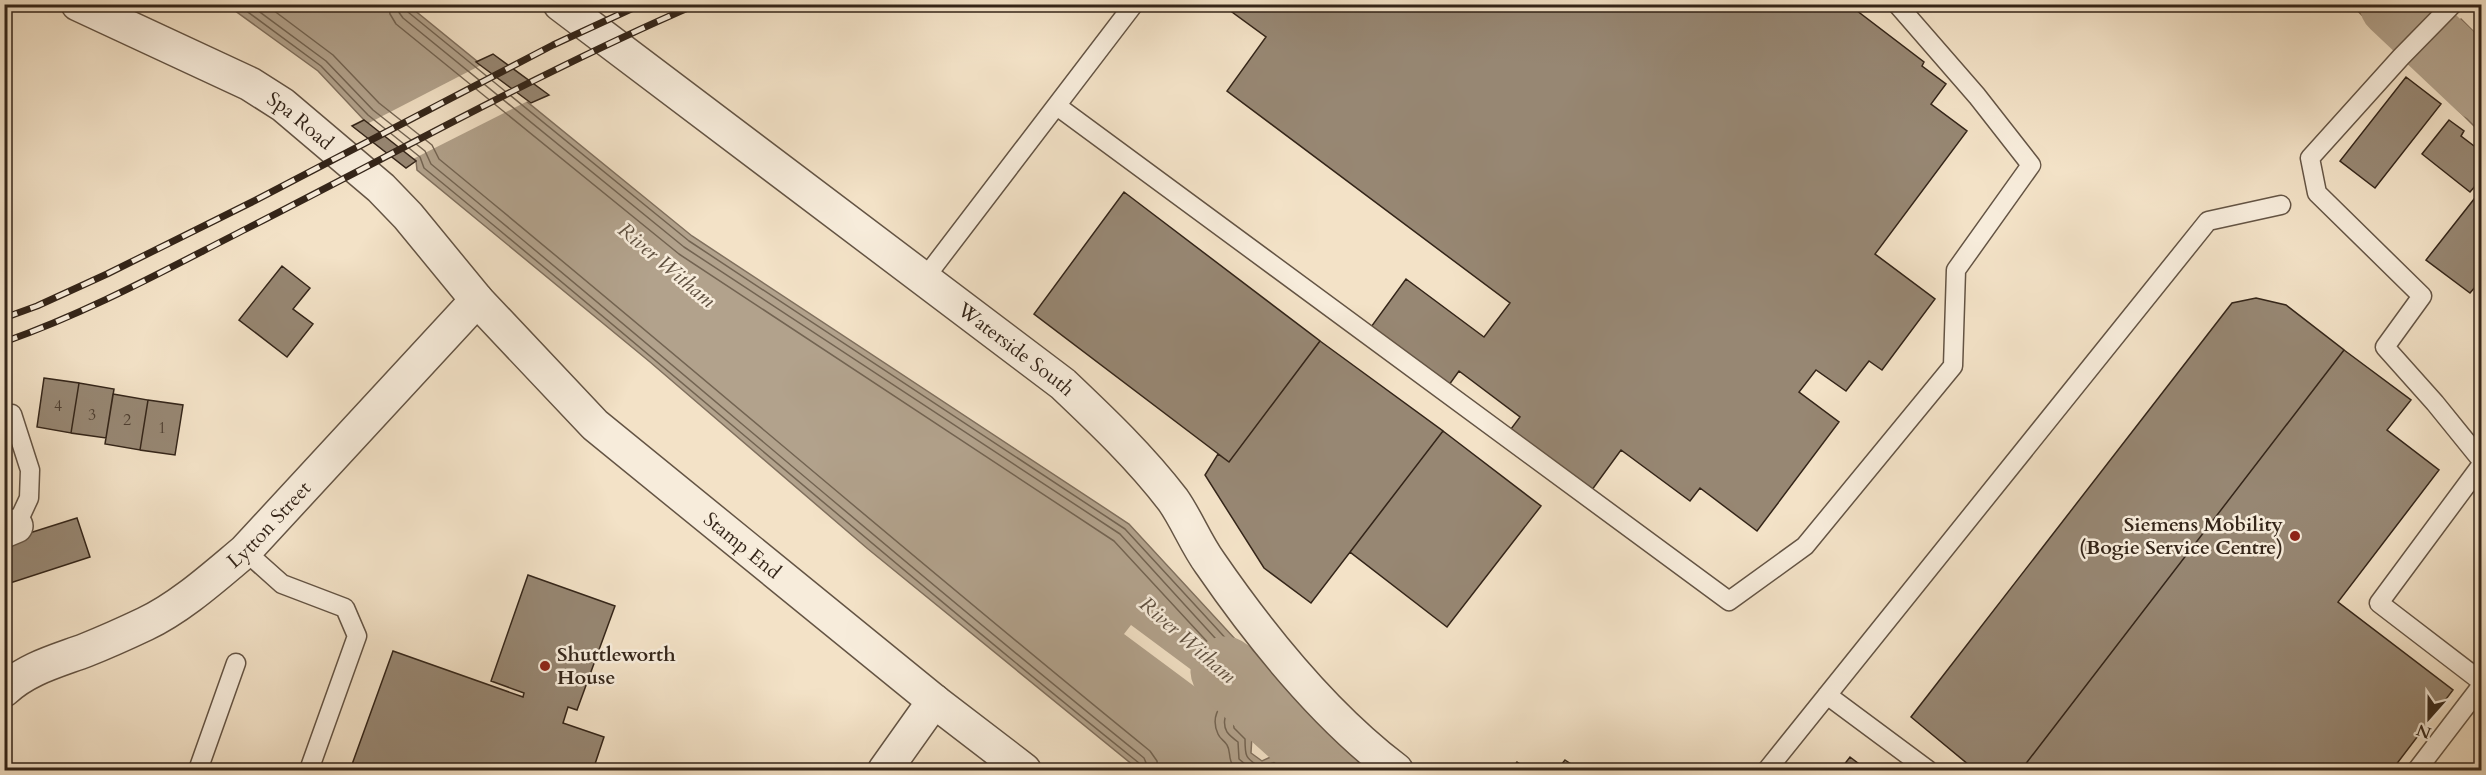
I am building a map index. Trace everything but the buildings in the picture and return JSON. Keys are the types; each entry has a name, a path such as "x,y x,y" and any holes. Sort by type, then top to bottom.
{"street":[{"name":"Spa Road","path":"78,4 250,84 283,105 381,188 408,216 477,300"},
{"name":"Waterside South","path":"560,4 1063,384 1134,451 1174,502 1208,562 1272,646 1362,744 1395,771"},
{"name":"Lytton Street","path":"7,683 47,662 85,650 147,623 206,584 245,551 477,300"},
{"name":"Stamp End","path":"477,300 595,425 934,701 1024,771"},
{"path":"885,771 934,701"}],"lane":[{"path":"924,279 1134,4"},
{"path":"1057,106 1729,601 1805,546 1953,366 1956,270 2031,165 1977,96 1897,4"},
{"path":"2417,771 2481,684 2379,603 2481,462 2435,403 2385,347 2422,296 2317,193 2310,158 2401,57 2451,7"},
{"path":"1767,771 2208,221 2281,205"},
{"path":"10,528 29,498 30,470 12,414"},
{"path":"245,551 282,584 345,608 357,636 309,771"},
{"path":"198,771 236,663"},
{"path":"1827,696 1928,771"}],"water":[{"path":"227,5 408,5 692,236 1129,524 1272,679 1276,696 1299,715 1296,735 1279,742 1246,716 1242,715 1239,725 1252,735 1251,753 1262,761 1277,754 1298,770 1139,770 868,549 650,362 417,170 416,161 364,120 318,71"},
{"path":"2352,5 2417,5 2384,38"},
{"path":"2461,19 2481,39 2481,133 2415,67"},
{"path":"1303,715 1370,770 1317,770 1281,746 1300,738"}],"pier":[{"path":"485,63 530,100 413,159 365,125"},
{"path":"1131,625 1236,703 1229,712 1124,634"}],"waterway":[{"path":"2394,4 2482,87"},
{"name":"River Witham","path":"1225,671 1296,735 1342,770"}],"railway":[{"path":"4,318 37,306 107,274 252,202 553,45 642,4"},
{"path":"4,342 67,317 127,289 526,85 697,4"}],"place":[{"name":"Siemens Mobility (Bogie Service Centre)","path":"2295,536"},
{"name":"Shuttleworth House","path":"545,666"}]}
